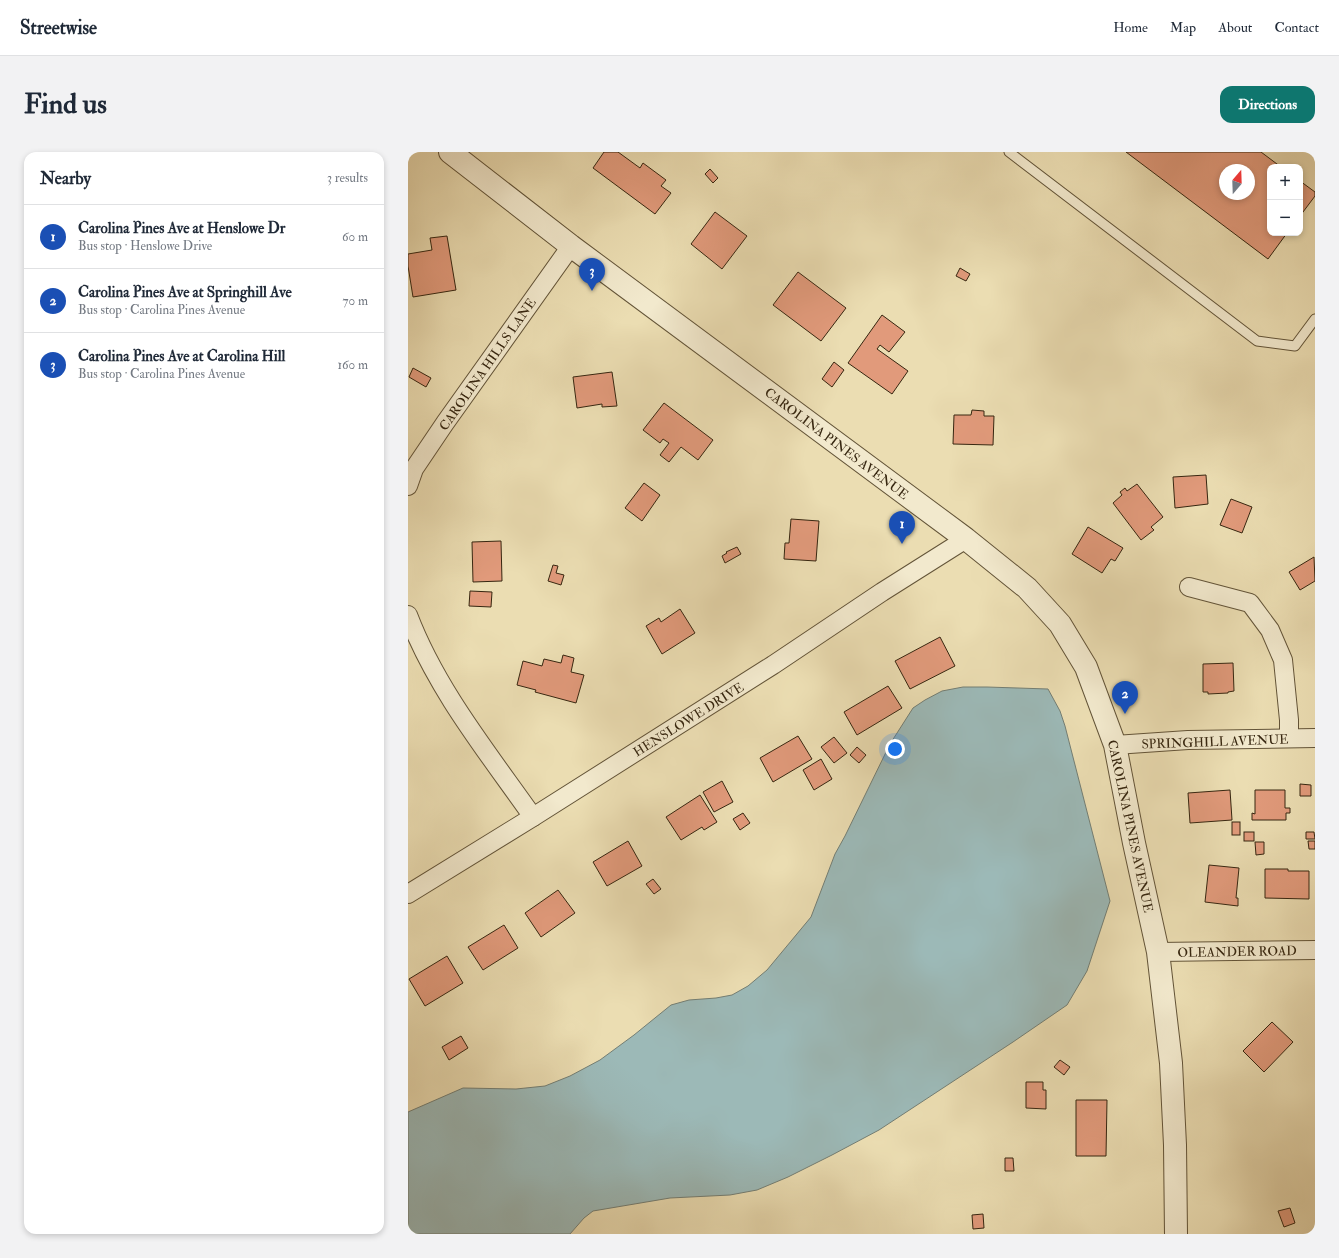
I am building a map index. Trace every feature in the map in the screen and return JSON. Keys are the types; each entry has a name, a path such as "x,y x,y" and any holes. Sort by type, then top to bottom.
{"street":[{"name":"CAROLINA PINES AVENUE","path":"450,152 571,246 966,539 1027,588 1060,624 1086,667 1115,746 1134,843 1158,952 1171,1063 1175,1145 1176,1234"},
{"name":"CAROLINA HILLS LANE","path":"408,486 414,469 445,423 571,246"},
{"name":"HENSLOWE DRIVE","path":"408,894 533,817 773,665 882,592 966,539"},
{"path":"1189,587 1250,603 1270,630 1283,660 1289,720 1289,737"},
{"path":"408,616 417,640 452,702 533,817"},
{"name":"SPRINGHILL AVENUE","path":"1115,746 1188,740 1289,737 1315,738"},
{"name":"OLEANDER ROAD","path":"1158,952 1315,950"}],"lane":[{"path":"1009,152 1258,341 1295,346 1315,319"}],"water":[{"path":"963,687 1048,689 1060,711 1065,726 1110,901 1087,971 1067,1005 879,1130 788,1177 757,1190 730,1195 670,1198 593,1211 584,1218 570,1234 408,1234 408,1112 463,1088 516,1089 545,1086 570,1076 600,1060 671,1005 689,1000 732,995 748,986 767,970 811,917 835,854 890,744 913,708 942,691"}],"building":[{"path":"604,152 618,152 640,168 643,163 666,180 661,186 671,193 655,214 593,168"},
{"path":"1126,152 1261,152 1277,164 1267,164 1267,236 1285,236 1268,259"},
{"path":"710,169 718,178 713,183 705,174"},
{"path":"1303,183 1315,192 1315,196 1303,212"},
{"path":"715,212 747,236 722,269 691,244"},
{"path":"447,236 456,290 413,297 408,266 408,254 432,250 430,238"},
{"path":"960,268 970,274 966,281 956,276"},
{"path":"798,272 846,308 821,341 773,305"},
{"path":"882,315 905,332 889,352 880,345 877,349 908,371 892,394 848,363"},
{"path":"834,362 844,370 832,387 822,379"},
{"path":"413,368 431,378 426,387 409,377"},
{"path":"612,372 617,406 602,407 602,404 577,408 573,377"},
{"path":"664,403 713,440 698,460 681,447 669,462 660,455 669,443 663,439 660,443 643,430"},
{"path":"972,410 984,411 984,416 994,416 993,445 953,444 954,415 971,415"},
{"path":"1206,475 1208,504 1175,508 1173,477"},
{"path":"644,483 660,495 642,521 625,508"},
{"path":"1137,484 1163,517 1151,527 1154,530 1141,540 1113,503 1122,495 1120,492 1125,488 1127,491"},
{"path":"1231,499 1252,507 1242,533 1220,525"},
{"path":"791,519 819,521 816,561 784,559 785,543 789,543"},
{"path":"1088,527 1123,548 1115,561 1111,559 1102,573 1072,554"},
{"path":"501,541 502,581 473,582 472,542"},
{"path":"737,547 741,554 725,563 722,556 727,553 726,552"},
{"path":"1314,557 1315,581 1300,590 1289,572"},
{"path":"553,565 558,566 556,573 564,575 561,585 548,581"},
{"path":"470,591 492,592 491,607 469,606"},
{"path":"680,609 695,633 662,654 646,626 659,618 661,622"},
{"path":"940,637 955,666 910,689 895,661"},
{"path":"563,655 574,658 571,672 584,675 576,703 535,692 536,690 517,685 523,661 542,666 544,659 561,663"},
{"path":"1233,663 1234,691 1228,693 1208,694 1208,692 1203,692 1203,664"},
{"path":"888,686 902,708 857,735 844,712"},
{"path":"798,736 812,759 773,782 760,758"},
{"path":"834,737 847,753 834,763 821,747"},
{"path":"857,747 866,755 859,763 850,755"},
{"path":"821,759 832,779 814,790 803,770"},
{"path":"722,781 733,802 714,812 703,792"},
{"path":"1300,784 1311,785 1311,796 1300,796"},
{"path":"1230,790 1232,820 1190,823 1188,793"},
{"path":"1255,790 1285,790 1285,808 1290,808 1290,813 1286,813 1286,820 1252,820 1252,813 1255,814"},
{"path":"700,795 717,822 704,830 702,827 681,840 666,817"},
{"path":"743,813 750,823 740,830 733,819"},
{"path":"1232,822 1240,822 1240,835 1232,835"},
{"path":"1244,832 1254,832 1254,841 1244,841"},
{"path":"1306,832 1314,832 1315,839 1306,839"},
{"path":"628,841 642,866 607,886 593,862"},
{"path":"1308,841 1315,841 1315,849 1309,849"},
{"path":"1255,842 1264,842 1264,854 1256,855"},
{"path":"1209,865 1239,868 1236,898 1238,898 1238,906 1205,902"},
{"path":"1265,869 1309,871 1309,899 1265,898"},
{"path":"653,879 661,889 654,894 646,884"},
{"path":"558,890 575,913 541,937 525,913"},
{"path":"504,925 518,948 483,970 468,947"},
{"path":"447,956 463,983 425,1006 409,979"},
{"path":"1272,1022 1293,1042 1264,1072 1243,1051"},
{"path":"461,1036 468,1048 449,1060 442,1047"},
{"path":"1060,1060 1070,1067 1064,1075 1054,1067"},
{"path":"1026,1082 1043,1082 1043,1090 1046,1090 1046,1109 1026,1108"},
{"path":"1076,1100 1107,1100 1106,1156 1076,1156"},
{"path":"1005,1158 1013,1158 1014,1171 1005,1171"},
{"path":"1290,1208 1295,1223 1284,1227 1278,1211"},
{"path":"983,1214 984,1228 973,1229 972,1215"}],"place":[{"name":"Carolina Pines Ave at Carolina Hill","path":"592,291"},
{"name":"Carolina Pines Ave at Henslowe Dr","path":"902,544"},
{"name":"Carolina Pines Ave at Springhill Ave","path":"1125,714"}]}
